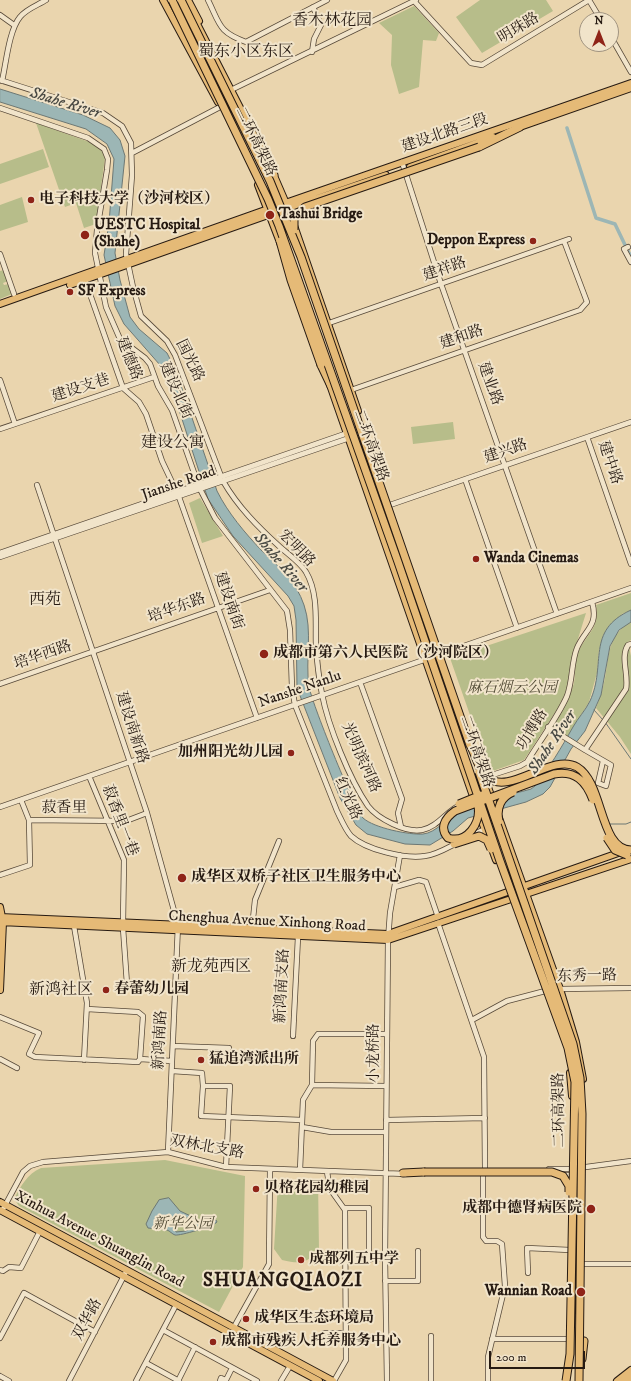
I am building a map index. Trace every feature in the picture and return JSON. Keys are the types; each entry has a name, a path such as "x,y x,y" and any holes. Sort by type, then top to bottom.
{"highway":[{"name":"二环高架路","path":"172,1 269,208 301,285 500,861 568,1048 574,1072 570,1354 568,1381"},
{"name":"二环高架路","path":"184,1 270,181 301,257 574,1051 580,1078 583,1164 580,1381"},
{"path":"184,1 274,176"},
{"path":"301,257 292,223 294,217 300,209 479,147 520,127"},
{"path":"269,208 291,280 321,365 331,386"},
{"path":"470,745 475,753 483,774 494,782 508,782 562,764 577,767 587,782 611,847 620,853 631,855"},
{"path":"500,861 487,840 483,837 475,836 455,844 442,839 438,825 443,815 452,808 468,800 559,768 576,771 593,788 613,841 621,849 631,849"},
{"path":"475,788 476,800 478,808 479,817 476,826 460,838 448,838 443,830 445,820 452,813 465,806 472,804 479,801 501,793 561,772 574,774 587,782"},
{"path":"502,841 498,809 502,800 508,794 561,776 571,776 587,782"},
{"path":"581,1368 584,1341 585,1182 583,1164"},
{"path":"403,1173 558,1173 566,1179 569,1186 572,1220"},
{"path":"622,1381 631,1374"}],"main road":[{"path":"162,0 220,107 269,208 481,818 565,1047 570,1069 572,1103 568,1381"},
{"path":"184,1 233,90 266,155 286,205 329,323 364,430 525,895 560,989 576,1042 582,1067 584,1104 580,1381"},
{"name":"建设北路三段","path":"286,205 402,162 631,83"},
{"name":"建设北路三段","path":"124,262 269,208 286,205 404,170 631,88"},
{"path":"0,308 85,278 124,262"},
{"path":"0,304 85,278"},
{"name":"Chenghua Avenue Xinhong Road","path":"438,920 523,886 631,849"},
{"name":"Chenghua Avenue Xinhong Road","path":"2,920 179,928 298,937 388,937 438,920 525,895 631,859"},
{"path":"0,906 2,920 0,990"},
{"name":"Chenghua Avenue Xinhong Road","path":"2,920 74,926 123,925"},
{"name":"Chenghua Avenue Xinhong Road","path":"179,928 252,928 388,937"},
{"name":"Xinhua Avenue Shuanglin Road","path":"2,1203 334,1381"},
{"name":"Xinhua Avenue Shuanglin Road","path":"1,1210 319,1381"},
{"path":"617,1381 631,1370"}],"street":[{"path":"1,80 14,25 20,16 26,11 46,0"},
{"path":"208,0 222,28 229,36 246,42 327,0"},
{"path":"233,90 415,0"},
{"name":"明珠路","path":"415,0 471,63 482,65 589,0"},
{"path":"589,0 596,12"},
{"path":"312,52 314,39 321,25 313,7"},
{"path":"0,15 14,25"},
{"path":"619,51 631,72"},
{"name":"国光路","path":"1,80 103,113 122,126 131,143 132,153 132,175 124,262 141,316 167,341 175,355 221,476"},
{"path":"132,153 220,107"},
{"name":"建设北街","path":"0,108 88,138 104,149 108,159 95,243 108,312 120,339 145,358 153,371 154,377 172,410 199,483"},
{"name":"建业路","path":"402,162 441,284 557,614"},
{"name":"建祥路","path":"329,323 566,240 587,302 580,310"},
{"path":"628,247 624,249 631,262"},
{"path":"0,254 14,294"},
{"name":"建德路","path":"85,278 124,388 135,397 144,410 159,454 176,491"},
{"name":"建和路","path":"351,390 580,310"},
{"name":"建设支巷","path":"0,429 154,377"},
{"path":"0,380 15,424"},
{"name":"建兴路","path":"390,504 631,422"},
{"name":"Jianshe Road","path":"0,557 176,491 364,430"},
{"name":"Jianshe Road","path":"0,553 179,497 348,435"},
{"name":"建中路","path":"588,437 631,564"},
{"path":"465,479 517,628"},
{"name":"宏明路","path":"223,481 233,499 249,519 306,572 315,599 316,649 320,696"},
{"name":"建设南新路","path":"37,485 147,813 179,928"},
{"name":"红光路","path":"201,489 215,518 284,606 289,616 291,681 296,705 337,811 352,836 369,847 400,855 425,856 435,854 485,829"},
{"name":"建设南街","path":"176,491 257,718"},
{"name":"Nanshe Nanlu","path":"0,807 631,588"},
{"name":"培华东路","path":"93,652 270,590"},
{"name":"功博路","path":"485,777 520,766 527,762 566,698 570,688 576,650 594,620 595,614 592,602"},
{"path":"585,750 626,689 627,682 624,652 628,644 631,644"},
{"name":"培华西路","path":"0,684 93,652"},
{"path":"360,682 402,799 398,813 401,827"},
{"name":"光明滨河路","path":"320,696 338,747 352,778 369,807 401,827 412,830 427,829 436,824 451,810 475,799"},
{"path":"548,727 567,738 611,766 606,786 598,783 603,761"},
{"name":"菽香里一巷","path":"90,776 124,860 123,925 127,984 123,989"},
{"path":"0,875 30,865 29,820 22,800"},
{"name":"菽香里","path":"29,820 130,820 147,813"},
{"path":"252,928 254,900 279,840"},
{"name":"小龙桥路","path":"387,1381 385,1258 388,937 400,855"},
{"path":"395,887 419,880 426,882 484,1057 485,1169"},
{"path":"74,926 87,1009 84,1060"},
{"name":"新鸿南路","path":"168,1152 179,928"},
{"name":"新鸿南支路","path":"292,1036 298,937"},
{"name":"东秀一路","path":"472,1020 507,1002 544,990 631,988"},
{"path":"87,1009 138,1012 142,1016 140,1059"},
{"path":"0,1018 39,1033 29,1054 35,1057 138,1062 140,1059 172,1061"},
{"path":"300,1170 303,1100 312,1085 313,1041 318,1034 387,1034"},
{"path":"173,1046 229,1048"},
{"path":"0,1059 18,1068"},
{"path":"172,1071 202,1073 203,1086 201,1116 302,1120"},
{"path":"312,1085 386,1086"},
{"path":"203,1086 230,1086 230,1117 228,1124 226,1166"},
{"path":"386,1120 485,1118"},
{"path":"302,1127 331,1132 386,1132"},
{"name":"双林北支路","path":"1,1210 2,1203 23,1172 30,1166 43,1162 168,1152 226,1166 327,1172 386,1172"},
{"path":"386,1172 482,1175 571,1172 583,1164 631,1161"},
{"path":"234,1328 269,1264 270,1169"},
{"path":"386,1172 424,1169 485,1169 571,1172"},
{"path":"327,1172 330,1189 344,1208 346,1360 334,1381"},
{"path":"482,1175 483,1237 486,1241 497,1241 502,1244 506,1275 505,1286 488,1357 488,1381"},
{"path":"344,1208 369,1208 369,1260"},
{"path":"0,1270 3,1271 10,1267 21,1268 40,1231"},
{"path":"528,1273 527,1248 570,1250"},
{"path":"385,1281 418,1281 418,1251"},
{"path":"345,1260 385,1258"},
{"path":"581,1264 631,1264"},
{"name":"双华路","path":"69,1381 128,1270"},
{"path":"0,1338 24,1293 95,1332"},
{"path":"136,1381 176,1305"},
{"path":"163,1330 257,1381"},
{"path":"324,1333 346,1333"},
{"path":"431,1336 431,1381"},
{"path":"492,1339 569,1339"},
{"path":"146,1363 178,1381 195,1348"},
{"path":"281,1381 290,1366"},
{"path":"220,1381 221,1378 226,1380 232,1368"},
{"path":"0,1376 9,1381"}],"green space":[{"path":"480,0 546,0 553,11 482,53 456,17"},
{"path":"414,6 439,33 436,41 423,40 419,87 399,94 391,65 392,35 379,23"},
{"path":"36,123 95,144 102,150 105,158 96,224 84,228 76,203 65,207"},
{"path":"43,149 49,167 0,184 0,164"},
{"path":"22,197 28,222 0,231 0,205"},
{"path":"4,270 8,281 3,283 4,285 9,284 12,294 0,299 0,271"},
{"path":"453,422 455,439 413,444 411,427"},
{"path":"200,498 223,536 202,543 189,503"},
{"path":"631,593 631,610 622,614 599,650 597,673 589,702 568,737 552,727 572,689 577,654 595,624 597,613 596,605"},
{"name":"麻石烟云公园","path":"586,613 573,655 570,682 560,705 524,760 490,772 450,658"},
{"path":"631,622 631,640 628,642 631,656 631,754 620,737 596,708 605,678 611,646 614,639 623,627"},
{"name":"新华公园","path":"165,1160 245,1176 243,1267 219,1312 19,1206 14,1199 28,1177 41,1168"},
{"path":"283,1180 318,1180 319,1251 306,1261 293,1262 282,1260 274,1249 278,1183"}],"water":[{"path":"0,89 83,115 110,128 120,140 125,156 115,253 120,280 130,317 139,329 167,353 176,371 221,499 249,537 286,575 301,596 307,615 308,676 311,695 351,796 363,818 368,822 383,828 423,834 433,831 466,807 531,789 535,786 560,750 590,701 595,687 602,638 617,618 631,610 631,622 619,630 610,646 601,695 585,731 571,749 550,787 543,794 526,802 468,818 453,831 430,845 405,844 367,834 356,825 340,798 297,688 296,620 294,606 288,596 233,536 208,499 167,373 124,324 115,306 104,255 109,223 114,159 107,144 86,129 0,102"},
{"path":"169,1198 180,1211 197,1219 200,1224 216,1220 217,1222 204,1228 178,1235 164,1229 148,1228 146,1224 159,1200","holes":["175,1215 188,1218 195,1225 186,1231 176,1232 173,1224"]}],"waterway":[{"path":"567,128 596,218 615,224 626,247"},
{"path":"627,249 631,257"},
{"path":"594,710 603,720"},
{"path":"605,722 631,759"},
{"path":"608,824 626,824 631,822"}],"place":[{"name":"电子科技大学（沙河校区）","path":"31,200"},
{"name":"Tashui Bridge","path":"270,215"},
{"name":"UESTC Hospital (Shahe)","path":"85,235"},
{"name":"Deppon Express","path":"533,241"},
{"name":"SF Express","path":"70,292"},
{"name":"Wanda Cinemas","path":"476,559"},
{"name":"成都市第六人民医院（沙河院区）","path":"264,654"},
{"name":"加州阳光幼儿园","path":"291,753"},
{"name":"成华区双桥子社区卫生服务中心","path":"182,878"},
{"name":"春蕾幼儿园","path":"106,990"},
{"name":"猛追湾派出所","path":"201,1060"},
{"name":"贝格花园幼稚园","path":"256,1189"},
{"name":"成都中德肾病医院","path":"591,1209"},
{"name":"成都列五中学","path":"301,1260"},
{"name":"Wannian Road","path":"581,1292"},
{"name":"成华区生态环境局","path":"246,1319"},
{"name":"成都市残疾人托养服务中心","path":"213,1342"}],"district":[{"name":"香木林花园","path":"332,22"},
{"name":"蜀东小区东区","path":"246,53"},
{"name":"建设公寓","path":"173,444"},
{"name":"西苑","path":"45,601"},
{"name":"新龙苑西区","path":"211,968"},
{"name":"新鸿社区","path":"61,991"},
{"name":"SHUANGQIAOZI","path":"283,1282"}],"water label":[{"name":"Shahe River","path":"65,104"},
{"name":"Shahe River","path":"280,563"},
{"name":"Shahe River","path":"553,743"}]}
